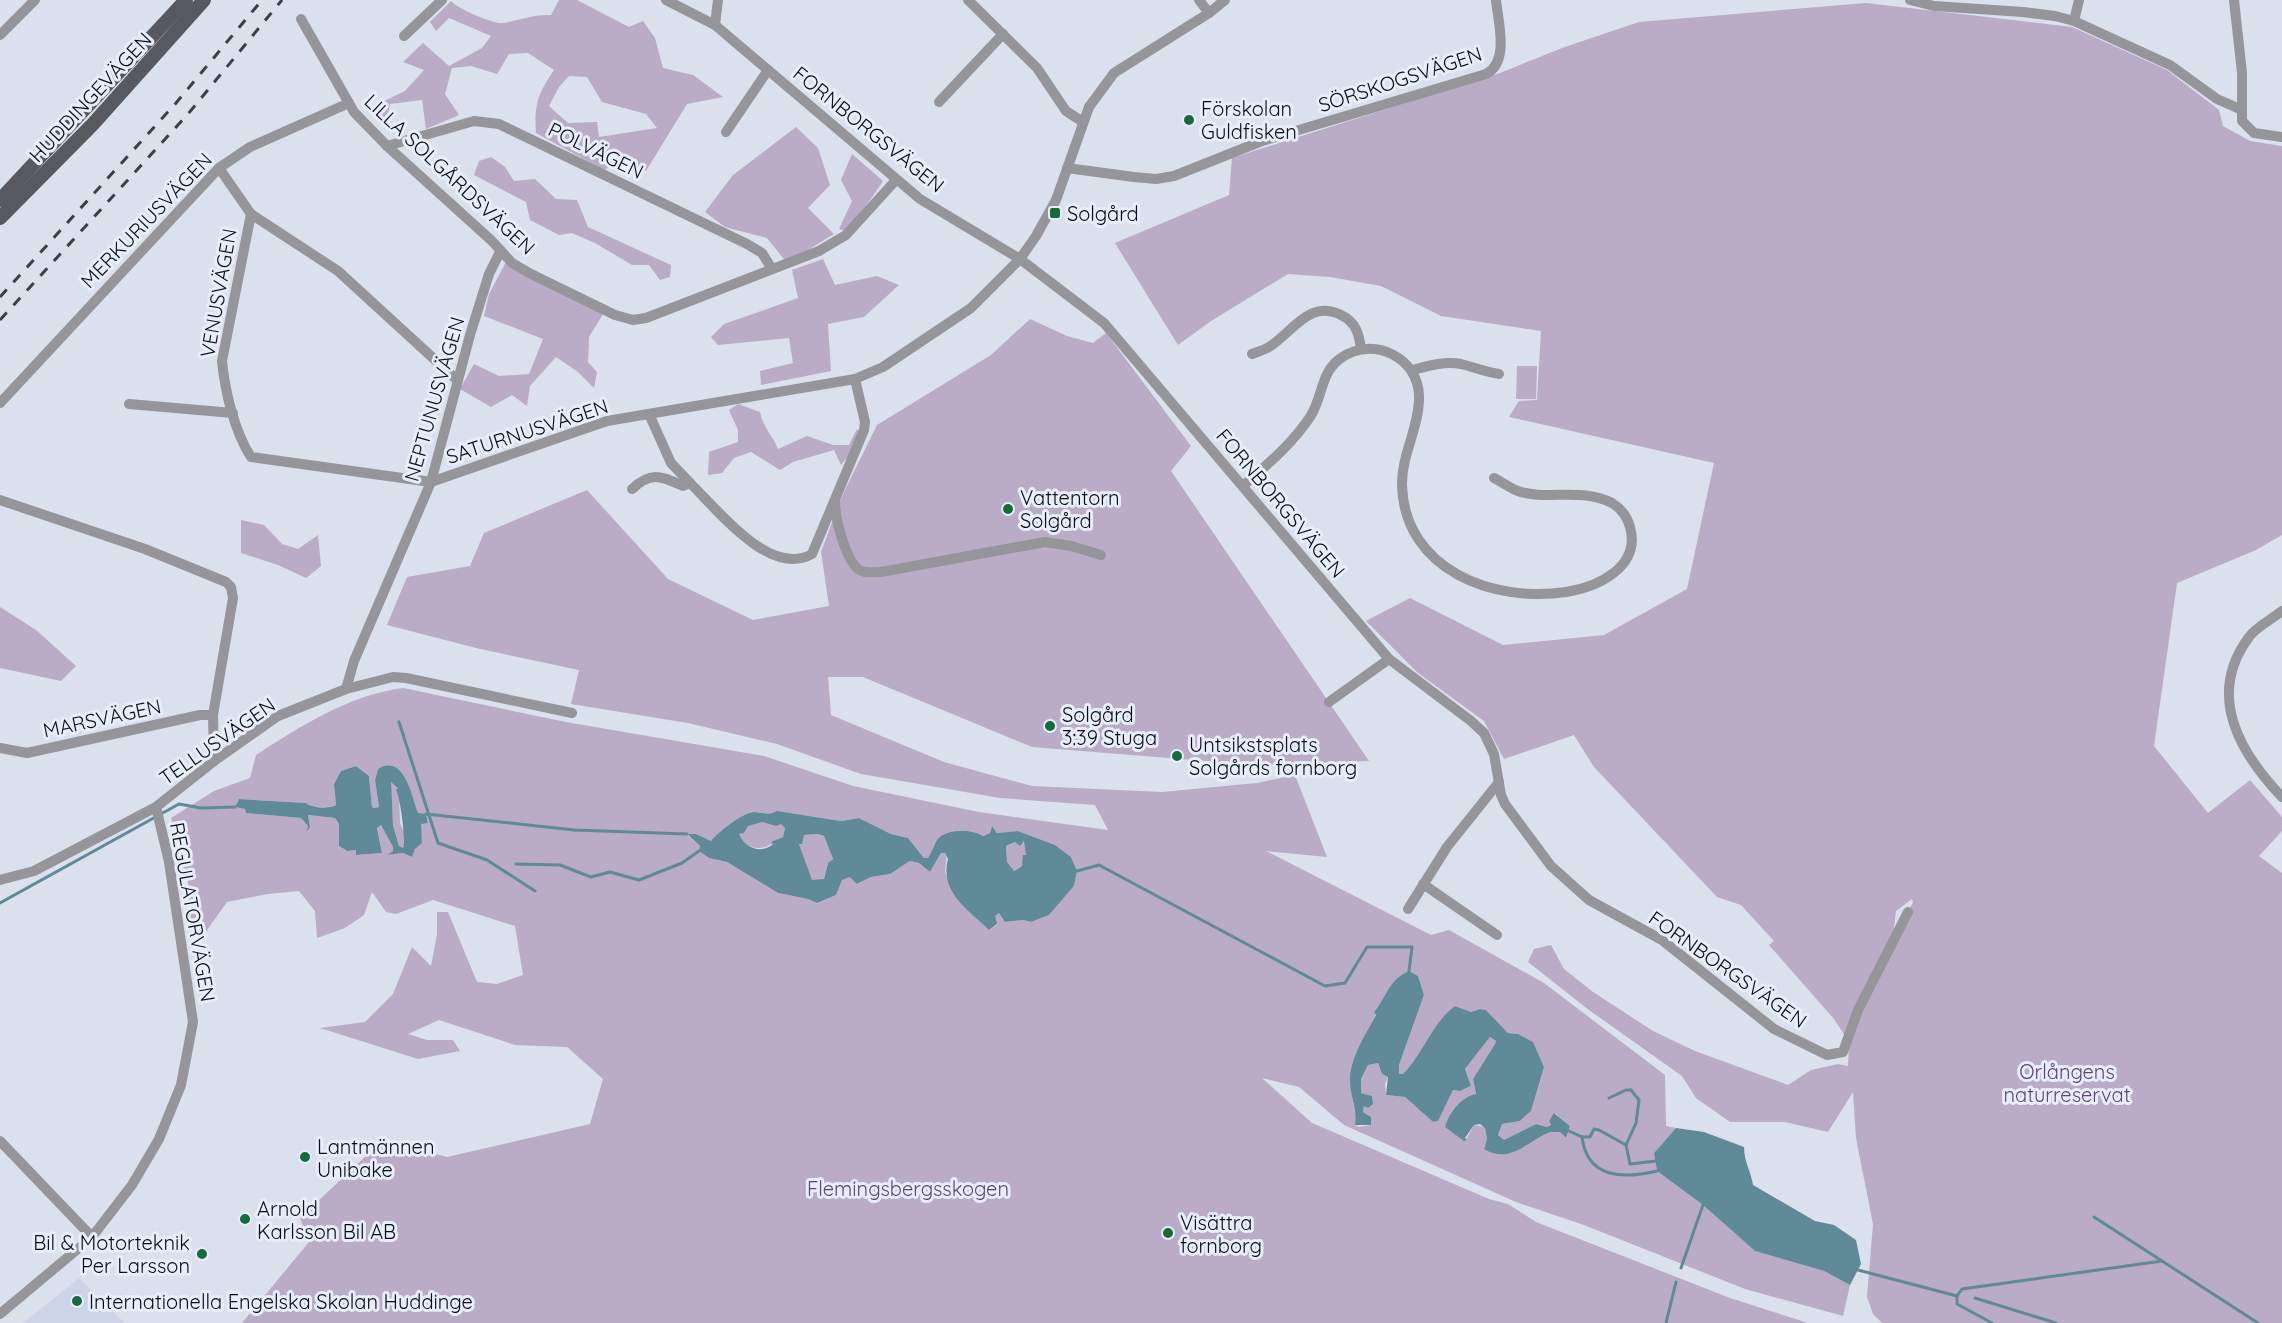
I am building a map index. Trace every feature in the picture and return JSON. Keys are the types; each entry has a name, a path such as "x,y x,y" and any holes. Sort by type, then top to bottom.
{"main road":[{"name":"HUDDINGEVÄGEN","path":"0,200 186,0"},
{"name":"HUDDINGEVÄGEN","path":"0,218 93,124 204,0"}],"street":[{"path":"0,35 35,0"},
{"path":"405,36 442,0"},
{"name":"FORNBORGSVÄGEN","path":"666,0 715,25 920,199 1020,258 1104,323 1244,485 1389,659 1472,721 1484,734 1494,754 1501,795 1514,818 1551,866 1589,900 1662,940 1774,1029 1827,1055 1843,1052 1849,1032 1908,912"},
{"path":"715,25 718,0"},
{"path":"968,0 1037,68 1066,111 1083,122"},
{"path":"1199,0 1209,13"},
{"name":"SATURNUSVÄGEN","path":"248,453 251,459 431,482 581,429 649,414 855,379 902,356 971,308 1020,258 1056,200 1083,122 1095,96 1114,73 1209,13 1225,0"},
{"name":"SÖRSKOGSVÄGEN","path":"1067,168 1156,179 1174,176 1283,135 1491,72 1498,64 1500,49 1496,0"},
{"path":"1910,0 1934,6 2011,11 2055,16 2074,21 2170,65 2227,105 2242,110"},
{"path":"2074,21 2079,0"},
{"path":"2234,0 2242,73 2242,121 2254,132 2282,137"},
{"name":"LILLA SOLGÅRDSVÄGEN","path":"301,19 349,103 387,146 492,241 500,252 531,274 615,315 633,320 678,308 819,251 840,239 896,180"},
{"path":"939,102 1003,34"},
{"path":"726,132 768,70"},
{"name":"MERKURIUSVÄGEN","path":"0,403 219,168 250,147 349,103"},
{"name":"POLVÄGEN","path":"387,146 474,121 499,124 747,244 762,253 772,269"},
{"path":"219,168 251,214 338,271 457,380"},
{"name":"VENUSVÄGEN","path":"248,453 232,413 224,382 222,361 251,214"},
{"name":"NEPTUNUSVÄGEN","path":"346,689 354,661 431,482 457,380 489,274 500,252"},
{"path":"1252,354 1269,348 1307,314 1324,310 1335,312 1353,323 1358,330 1361,349"},
{"path":"1244,485 1291,443 1312,414 1326,375 1340,358 1361,349 1391,354 1413,370 1418,386 1419,410 1403,473 1403,497 1414,532 1434,560 1446,569 1474,583 1507,591 1547,594 1593,585 1614,574 1623,565 1632,536 1626,515 1620,508 1587,495 1520,492 1494,478"},
{"path":"1413,370 1439,363 1461,364 1480,372 1499,374"},
{"path":"649,414 671,463 690,483 762,550 782,560 801,560 812,554 865,422 855,379"},
{"path":"129,404 232,413"},
{"path":"632,489 645,480 660,476 683,486 690,483"},
{"path":"835,498 839,528 850,558 858,569 864,572 881,572 1045,542 1071,546 1101,555"},
{"path":"0,500 145,549 226,582 231,587 233,598 213,715 214,761"},
{"path":"2282,611 2250,635 2232,668 2230,699 2234,726 2248,758 2282,797"},
{"path":"1329,702 1389,659"},
{"name":"TELLUSVÄGEN","path":"0,880 34,871 158,812 214,761 278,716 346,689 393,677 406,678 572,713"},
{"name":"MARSVÄGEN","path":"0,748 27,753 200,715 213,715"},
{"path":"1408,909 1447,847 1499,782"},
{"name":"REGULATORVÄGEN","path":"0,1314 92,1237 132,1185 159,1139 181,1085 194,1022 169,862 158,812"},
{"path":"1423,884 1497,935"},
{"path":"0,1141 92,1237"}],"shaded area":[{"path":"387,765 401,772 410,788 418,813 426,814 428,823 421,824 422,843 415,849 412,857 403,853 387,855 393,851 393,847 381,825 377,828 382,853 356,855 356,850 347,851 339,846 339,824 335,818 308,815 310,827 306,832 308,826 301,818 246,813 245,809 235,807 239,799 306,803 321,807 336,805 334,784 341,771 356,766 369,776 372,807 374,808 379,807 375,780 378,769","holes":["391,782 398,788 396,790 402,818 403,848 399,846 393,825"]},
{"path":"754,812 768,814 773,812 841,821 859,818 891,834 908,838 924,858 928,858 937,840 946,833 966,831 983,836 990,833 992,826 997,833 1018,831 1055,845 1071,857 1077,871 1074,886 1049,915 1031,922 1023,920 1005,922 999,913 995,916 997,924 989,930 952,891 946,871 948,859 945,853 941,853 930,872 919,863 910,861 890,874 871,877 857,884 850,877 842,880 836,895 817,903 778,893 727,862 709,858 699,851 700,846 687,834 696,834 711,841 724,828 743,815","holes":["763,822 776,826 781,824 785,828 783,837 771,842 773,844 763,849 753,848 745,843 739,834 744,833 748,826","804,835 824,836 833,859 828,863 824,879 812,880 799,844 802,844","1024,841 1026,855 1023,855 1022,866 1014,871 1007,862 1006,846 1015,842 1020,846"]},
{"path":"1409,971 1418,976 1424,995 1399,1065 1399,1074 1403,1074 1410,1066 1440,1021 1455,1006 1471,1012 1486,1010 1508,1033 1518,1034 1533,1042 1544,1067 1531,1111 1520,1121 1502,1124 1498,1135 1504,1140 1536,1124 1547,1127 1551,1125 1549,1121 1554,1113 1570,1126 1566,1138 1560,1132 1552,1132 1521,1149 1503,1154 1484,1149 1487,1139 1485,1128 1480,1124 1474,1125 1465,1138 1467,1140 1464,1141 1445,1127 1456,1106 1465,1098 1476,1094 1473,1079 1496,1041 1490,1037 1465,1069 1471,1086 1460,1091 1453,1090 1438,1121 1433,1122 1405,1097 1386,1095 1388,1077 1382,1074 1378,1063 1368,1065 1361,1079 1361,1093 1372,1096 1373,1104 1368,1108 1364,1106 1363,1112 1371,1117 1371,1125 1355,1125 1350,1080 1353,1063 1376,1015 1374,1012 1388,989 1396,979"},
{"path":"1676,1128 1704,1132 1744,1147 1753,1185 1815,1221 1834,1225 1856,1240 1861,1264 1850,1285 1824,1271 1755,1251 1703,1205 1657,1171 1654,1153"},
{"name":"Internationella Engelska Skolan Huddinge","path":"79,1278 125,1323 23,1323"}],"green space":[{"path":"559,0 577,0 629,27 643,21 655,38 663,68 693,75 723,97 687,104 646,171 621,161 604,170 536,133 538,100 554,70 528,53 509,54 497,74 471,66 452,68 445,94 459,115 426,129 422,100 390,104 386,124 371,112 380,103 405,91 424,70 403,62 423,43 449,66 482,48 491,36 449,18 436,31 430,22 451,1 468,12 498,23 538,15 551,15","holes":["569,76 587,77 602,102 646,114 657,128 599,137 597,122 568,123 549,106 559,87"]},
{"name":"Orlångens naturreservat","path":"1866,3 2072,27 2167,70 2219,110 2223,126 2250,141 2282,146 2282,535 2256,550 2177,583 2154,746 2208,813 2250,780 2282,817 2282,831 2259,856 2282,873 2282,1323 1882,1323 1873,1314 1867,1297 1873,1224 1856,1138 1853,1092 1828,1132 1785,1122 1730,1122 1696,1098 1682,1076 1589,1010 1528,962 1534,949 1551,945 1564,969 1593,992 1653,1031 1695,1051 1788,1085 1811,1070 1838,1064 1848,1066 1849,1042 1834,1019 1769,945 1774,941 1741,905 1717,897 1594,767 1574,735 1504,759 1484,721 1418,673 1366,621 1410,598 1503,645 1604,635 1687,589 1714,463 1509,417 1519,401 1537,400 1541,331 1441,316 1381,286 1330,277 1288,274 1211,321 1178,345 1115,243 1229,195 1232,158 1500,73 1562,48 1639,22","holes":["1912,899 1913,902 1891,952 1896,911"]},
{"path":"796,127 818,148 830,185 808,208 834,234 787,263 767,238 725,227 705,212 733,175"},
{"path":"852,154 883,181 848,232 839,229 852,201 841,180"},
{"path":"491,157 505,167 514,181 535,179 556,199 577,200 588,227 671,265 670,277 660,280 649,265 632,265 595,243 572,233 559,235 530,220 526,202 474,175 479,161"},
{"path":"823,259 835,285 877,276 899,285 864,317 828,324 831,371 761,385 760,371 793,363 789,338 718,345 711,337 724,324 798,298 792,270"},
{"path":"506,262 531,279 603,314 589,337 588,362 597,372 594,388 578,372 556,357 530,386 527,406 512,395 491,407 460,389 474,364 499,376 529,374 543,339 484,316 489,294"},
{"name":"Flemingsbergsskogen","path":"1030,319 1067,336 1093,343 1106,333 1191,446 1171,471 1369,761 1256,765 1032,747 863,677 828,677 831,715 944,762 1032,786 1162,792 1257,783 1295,775 1327,857 1266,851 1431,935 1449,930 1544,983 1665,1075 1666,1126 1676,1128 1654,1153 1657,1171 1703,1205 1755,1251 1824,1271 1850,1285 1843,1316 1745,1289 1584,1225 1516,1202 1344,1125 1299,1087 1262,1078 1312,1123 1489,1199 1508,1204 1536,1222 1730,1298 1808,1323 242,1323 309,1242 300,1218 383,1140 447,1157 590,1124 603,1079 567,1047 515,1045 439,1020 408,1034 427,1040 453,1040 460,1051 418,1059 320,1028 365,1022 393,994 412,947 431,966 437,934 437,912 448,912 477,982 497,984 523,975 515,926 433,900 396,914 386,912 372,892 364,915 345,928 317,938 315,911 299,891 227,902 205,933 189,930 188,882 171,818 214,791 250,778 256,755 290,733 326,713 364,697 403,688 566,722 764,756 853,786 979,812 1108,830 1095,805 1000,798 861,774 777,744 688,723 571,704 579,670 480,649 387,625 407,577 470,566 484,533 587,490 668,579 753,620 829,606 821,552 841,498 877,425 991,355","holes":["387,765 395,767 406,779 418,814 426,814 428,822 420,823 422,843 415,849 412,857 403,853 387,855 394,851 381,825 377,827 382,853 357,855 356,850 346,851 339,846 339,824 335,818 308,815 310,827 306,832 308,826 301,818 246,813 245,809 235,807 239,799 306,803 321,807 336,805 334,784 341,771 356,766 369,776 372,807 374,808 379,807 375,780 378,769","777,811 841,821 859,818 891,834 908,838 924,858 928,858 937,840 946,833 966,831 983,836 990,833 992,826 997,833 1018,831 1055,845 1071,857 1077,871 1074,886 1049,915 1031,922 1023,920 1005,922 999,913 994,916 997,925 989,930 954,893 945,872 945,853 941,853 930,872 919,863 910,861 890,874 871,877 858,884 850,876 841,880 836,895 817,903 778,893 727,862 709,858 699,851 700,846 687,835 696,834 711,841 724,828 743,815 754,812","1409,971 1418,976 1424,995 1399,1065 1399,1074 1403,1074 1410,1066 1434,1030 1455,1006 1471,1012 1486,1010 1508,1033 1518,1034 1533,1043 1544,1067 1531,1111 1520,1121 1502,1124 1498,1135 1504,1140 1536,1124 1547,1127 1551,1125 1549,1121 1555,1113 1570,1126 1566,1138 1560,1132 1553,1132 1521,1149 1504,1154 1494,1153 1484,1148 1487,1139 1485,1127 1474,1125 1466,1140 1445,1127 1456,1106 1465,1098 1476,1095 1473,1079 1496,1041 1490,1037 1465,1069 1471,1086 1460,1091 1453,1090 1437,1121 1433,1122 1405,1097 1386,1095 1385,1084 1388,1077 1382,1074 1378,1063 1368,1065 1361,1079 1361,1093 1372,1096 1373,1104 1368,1107 1364,1105 1363,1112 1371,1117 1371,1125 1359,1127 1355,1125 1359,1119 1354,1105 1352,1078 1358,1052 1376,1014 1374,1012 1392,984"]},
{"path":"1517,366 1537,366 1536,399 1516,399"},
{"path":"738,404 760,412 778,449 807,436 833,445 849,445 857,429 851,453 841,465 834,450 793,462 780,470 751,452 734,458 722,473 708,475 709,452 738,442 738,430 729,410"},
{"path":"241,520 264,525 282,544 298,549 318,535 321,566 306,578 278,565 241,553"},
{"path":"0,607 36,630 76,666 61,681 0,668"},
{"path":"393,781 398,787 400,823 404,832 403,849 399,846 393,825 390,784"},
{"path":"763,822 781,823 785,828 783,837 761,848 751,846 739,838 739,834 748,826"},
{"path":"804,835 824,836 833,859 828,863 824,879 812,881 799,844"},
{"path":"1015,842 1026,842 1027,852 1022,866 1013,871 1007,862 1006,846"}],"waterway":[{"path":"399,722 438,843 487,860 535,891"},
{"path":"0,903 179,804 201,808 235,807"},
{"path":"426,814 574,830 687,834"},
{"path":"516,864 560,865 591,877 610,872 639,880 682,863 699,851"},
{"path":"1077,871 1099,865 1325,986 1345,983 1367,947 1412,947 1409,971"},
{"path":"1609,1098 1631,1090 1639,1100 1636,1123 1626,1145"},
{"path":"1582,1137 1590,1137 1594,1129 1599,1130 1626,1145 1630,1164 1656,1161"},
{"path":"1569,1131 1582,1137 1585,1151 1591,1161 1609,1173 1632,1175 1657,1171"},
{"path":"1681,1268 1703,1205"},
{"path":"2094,1217 2258,1323"},
{"path":"1858,1270 1957,1296 1962,1289 2162,1261"},
{"path":"1666,1323 1676,1282"},
{"path":"1957,1296 1957,1304 1992,1323"},
{"path":"1975,1298 2056,1323"}],"railway":[{"path":"0,297 176,103 262,0"},
{"path":"0,320 188,114 282,0"}],"place":[{"name":"Förskolan Guldfisken","path":"1189,120"},
{"name":"Solgård","path":"1055,213"},
{"name":"Vattentorn Solgård","path":"1008,509"},
{"name":"Solgård 3:39 Stuga","path":"1050,726"},
{"name":"Untsikstsplats Solgårds fornborg","path":"1177,756"},
{"name":"Lantmännen Unibake","path":"305,1157"},
{"name":"Arnold Karlsson Bil AB","path":"245,1219"},
{"name":"Visättra fornborg","path":"1168,1233"},
{"name":"Bil & Motorteknik Per Larsson","path":"202,1254"},
{"name":"Internationella Engelska Skolan Huddinge","path":"77,1301"}]}
